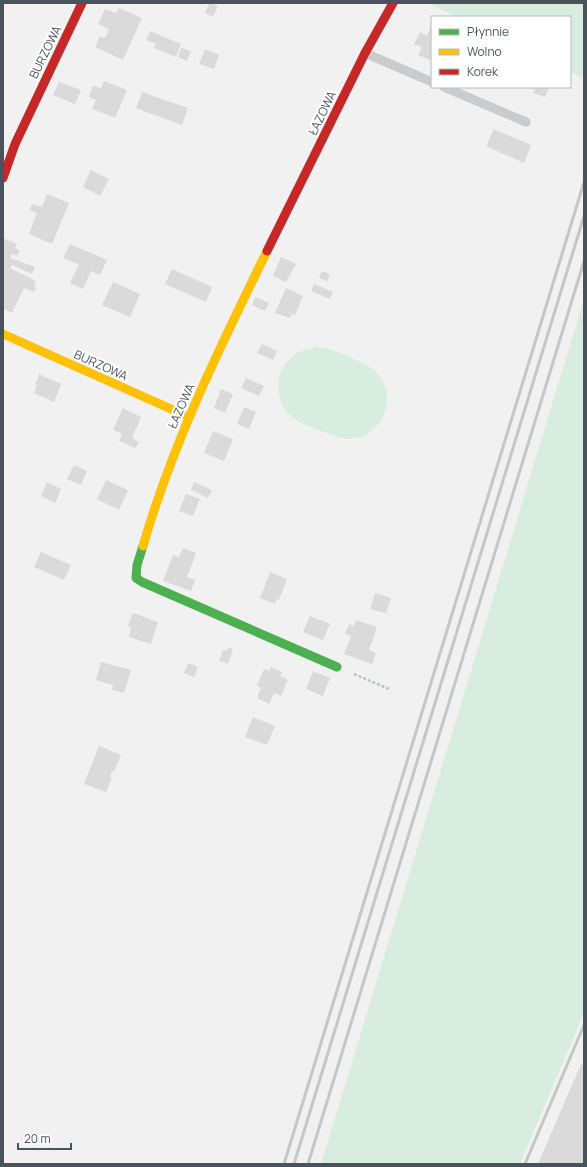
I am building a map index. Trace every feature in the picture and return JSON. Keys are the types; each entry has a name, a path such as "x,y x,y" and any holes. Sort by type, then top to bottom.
{"street":[{"name":"BURZOWA","path":"3,178 15,144 82,3"},
{"name":"ŁAZOWA","path":"337,667 142,582 136,578 137,565 147,530 180,437 213,361 365,53 392,3"},
{"name":"BURZOWA","path":"3,334 189,417"}],"lane":[{"path":"365,53 431,82"},
{"path":"446,88 526,122"}],"path":[{"path":"337,667 389,689"}],"green space":[{"path":"428,3 584,3 584,79 571,72 571,16 455,16"},
{"path":"584,299 584,1013 520,1164 321,1164"},
{"path":"316,347 332,350 358,361 373,369 381,378 387,398 386,408 376,427 368,434 353,439 336,436 301,423 284,408 280,400 278,384 283,368 297,353"}],"building":[{"path":"209,3 218,6 213,17 205,13"},
{"path":"119,8 142,18 123,60 95,47 100,36 105,38 109,29 98,24 105,9 116,13"},
{"path":"431,26 431,61 418,55 422,47 414,44 420,32 427,36"},
{"path":"150,31 181,44 176,57 154,48 156,44 146,40"},
{"path":"181,48 191,51 187,61 178,57"},
{"path":"205,49 219,55 214,69 199,64"},
{"path":"104,81 127,90 115,118 92,109 96,100 89,97 93,86 101,88"},
{"path":"59,82 81,90 75,104 53,95"},
{"path":"536,88 549,88 545,97 533,93"},
{"path":"142,92 188,108 182,125 136,108"},
{"path":"494,129 531,145 524,163 486,146"},
{"path":"91,170 109,179 100,196 83,187"},
{"path":"47,194 69,203 52,244 29,234 37,213 30,210 32,204 42,207"},
{"path":"3,238 17,244 15,248 20,250 17,256 12,254 10,258 35,267 32,274 12,265 10,268 36,281 34,286 36,288 34,292 24,288 12,313 3,308"},
{"path":"70,244 107,260 100,275 91,271 83,289 70,283 79,265 63,258"},
{"path":"281,257 296,264 286,282 273,276"},
{"path":"172,269 212,287 206,302 165,284"},
{"path":"322,271 330,274 327,281 319,278"},
{"path":"113,282 140,294 130,317 102,305"},
{"path":"314,284 333,292 330,299 311,291"},
{"path":"286,288 303,296 295,315 292,314 290,318 275,313"},
{"path":"255,297 269,303 265,311 252,305"},
{"path":"262,344 277,351 273,360 257,353"},
{"path":"39,374 61,384 54,402 34,393"},
{"path":"246,378 264,386 259,396 241,388"},
{"path":"221,389 233,394 225,413 214,408"},
{"path":"244,407 256,412 249,429 237,424"},
{"path":"123,408 141,417 132,438 139,442 135,448 119,441 122,434 113,430"},
{"path":"213,431 233,439 224,461 204,453"},
{"path":"74,465 87,471 81,485 67,479"},
{"path":"106,480 128,490 119,510 97,499"},
{"path":"47,482 61,489 55,503 41,496"},
{"path":"194,482 212,490 208,498 191,490"},
{"path":"186,494 200,499 193,516 179,511"},
{"path":"183,548 196,553 187,577 195,580 191,591 163,581 173,555 179,557"},
{"path":"41,552 71,565 64,580 34,567"},
{"path":"270,572 287,579 279,600 277,599 275,604 260,598"},
{"path":"375,593 391,598 386,613 370,609"},
{"path":"133,613 158,622 151,644 129,637 131,627 128,626"},
{"path":"310,616 330,624 323,640 303,632"},
{"path":"356,620 377,627 369,650 376,653 372,664 344,654 351,636 345,634 349,624 354,626"},
{"path":"228,647 233,649 228,664 219,661 223,650 227,651"},
{"path":"101,662 131,670 124,693 112,690 113,685 96,680"},
{"path":"188,663 198,667 194,677 184,673"},
{"path":"271,667 282,672 280,676 288,680 281,696 274,693 269,704 257,698 261,688 257,686 264,669 269,671"},
{"path":"313,671 330,678 323,696 306,689"},
{"path":"253,717 275,726 267,745 245,737"},
{"path":"99,746 121,755 114,772 112,771 110,777 112,778 106,792 84,784"},
{"path":"581,1064 584,1065 584,1164 538,1164"}],"railway":[{"path":"284,1164 584,182"},
{"path":"294,1164 584,216"},
{"path":"308,1164 584,261"},
{"path":"525,1164 584,1025"}],"traffic: fast":[{"path":"143,546 137,565 136,578 142,582 337,667"}],"traffic: slow":[{"path":"143,546 155,507 183,432 215,359 267,251"},
{"path":"3,334 189,417"}],"traffic: jam":[{"path":"3,178 15,144 82,3"},
{"path":"267,251 365,53 393,3"}]}
